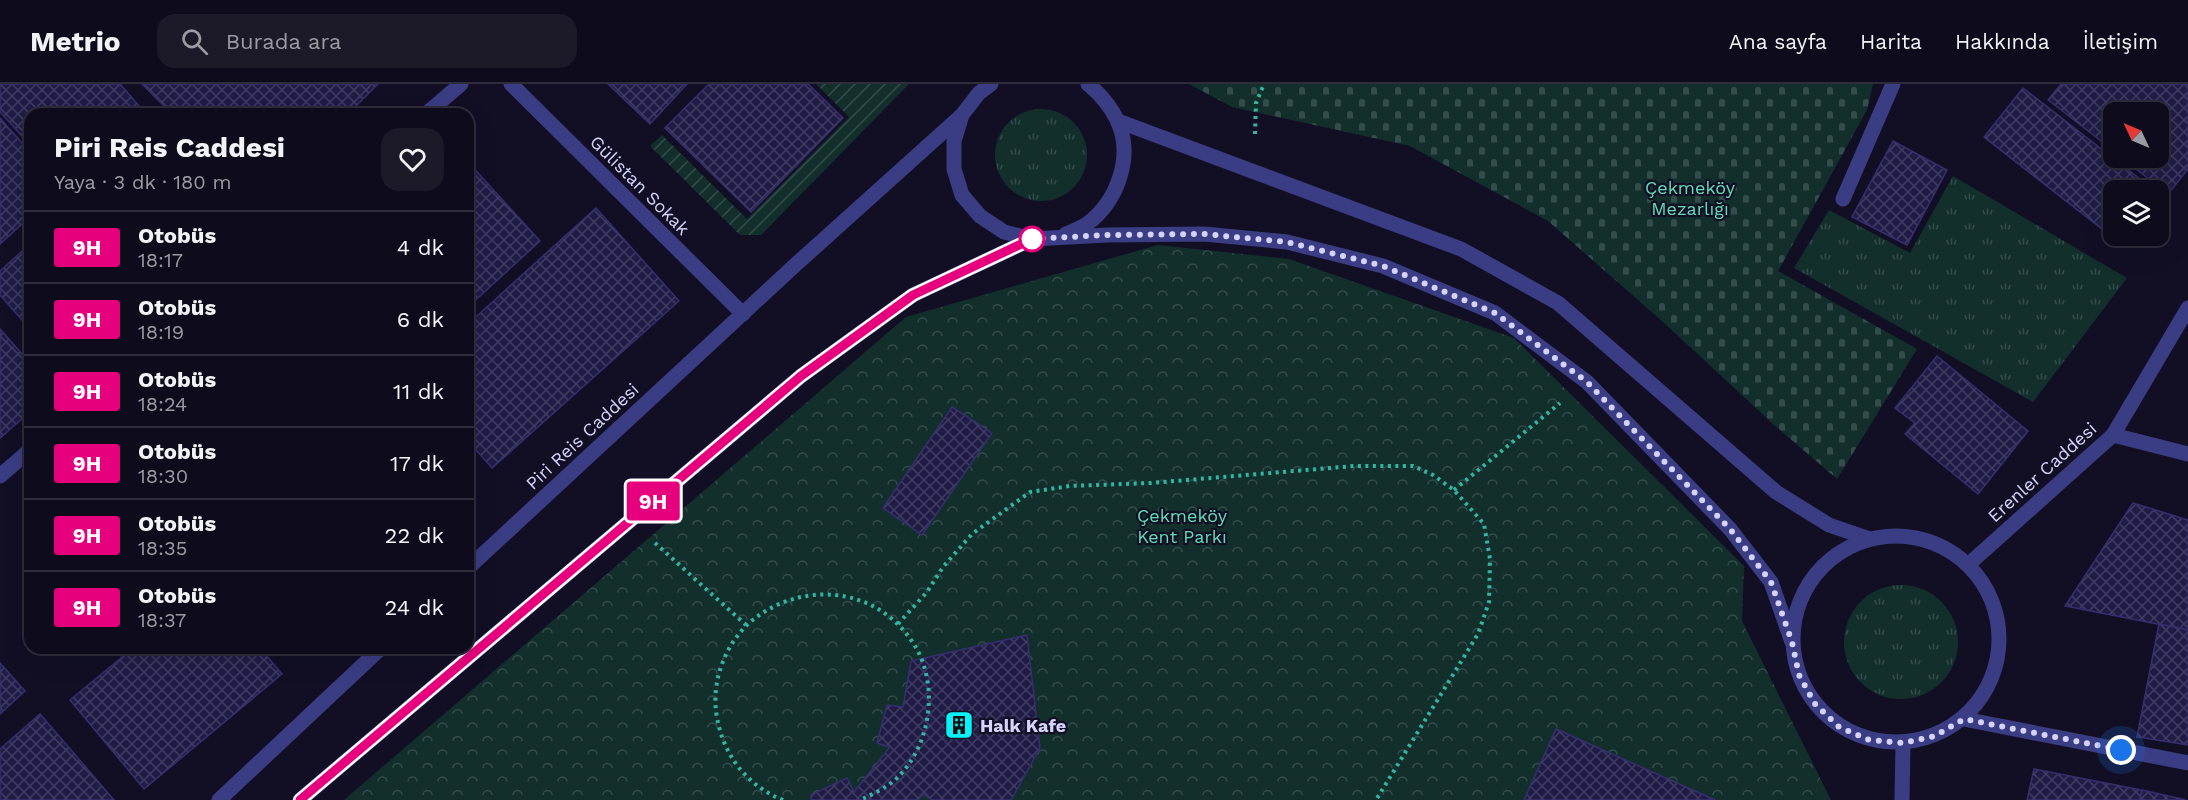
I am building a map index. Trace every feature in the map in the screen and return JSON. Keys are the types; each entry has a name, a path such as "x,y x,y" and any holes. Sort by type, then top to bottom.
{"street":[{"path":"433,108 461,84"},
{"name":"Gülistan Sokak","path":"511,84 743,314"},
{"name":"Piri Reis Caddesi","path":"474,562 962,114 979,93 991,84"},
{"path":"1061,237 1087,224 1107,204 1121,178 1124,150 1118,121 1104,91 1088,84"},
{"path":"1843,199 1893,84"},
{"path":"962,114 954,141 954,169 962,195 980,216 1004,232 1032,239 1204,234 1287,242 1383,266 1495,313 1587,382 1730,529 1771,582 1792,642 1799,675 1815,704 1839,727 1869,740 1903,743 1935,736 1964,719 1985,693 1998,662 2000,627 1990,593 1969,564 1940,545 1906,536 1870,539 1838,554 1813,578 1797,610 1792,642"},
{"path":"1118,121 1461,249 1558,303 1776,492 1829,525 1870,539"},
{"path":"474,653 801,376 913,295 1032,239"},
{"name":"Erenler Caddesi","path":"1969,564 2113,435 2188,308"},
{"path":"2113,435 2188,454"},
{"path":"0,476 24,455"},
{"path":"219,800 375,654"},
{"path":"300,800 473,654"},
{"path":"1964,719 2188,763"},
{"path":"1902,800 1903,743"}],"path":[{"path":"1255,134 1256,103 1264,84"},
{"path":"1454,490 1587,382"},
{"path":"898,624 927,592 943,567 972,534 1030,492 1070,486 1151,483 1354,466 1413,466 1433,475 1454,490 1484,524 1490,560 1489,602 1478,634 1376,800"},
{"path":"631,520 746,625"},
{"path":"783,800 768,794 745,777 729,754 718,728 715,700 718,673 729,647 746,625 768,608 795,597 823,594 850,597 876,608 898,624 916,647 926,673 930,701 926,729 915,754 898,777 860,800"}],"green space":[{"path":"816,84 909,84 761,235 740,235 650,146 662,135 747,219 849,117"},
{"name":"Çekmeköy Mezarlığı","path":"1189,84 1873,84 1867,110 1778,271 1917,349 1837,479 1548,221 1410,146 1232,107"},
{"path":"1032,109 1050,109 1067,116 1080,129 1087,146 1087,164 1080,181 1067,194 1050,201 1032,201 1015,194 1002,181 995,164 995,146 1002,129 1015,116"},
{"path":"1953,176 2127,278 2033,402 1794,268 1829,210 1910,253"},
{"name":"Çekmeköy Kent Parkı","path":"1158,245 1289,259 1514,338 1744,566 1742,621 1831,800 344,800 906,317"},
{"path":"1901,585 1923,589 1941,602 1954,620 1958,642 1954,664 1941,682 1923,695 1901,699 1879,695 1861,682 1848,664 1844,642 1848,620 1861,602 1879,589"}],"building":[{"path":"0,84 120,84 141,108 24,108 24,138 0,112"},
{"path":"142,84 378,84 354,108 166,108"},
{"path":"608,84 687,84 650,124"},
{"path":"709,84 808,84 843,118 751,212 665,128"},
{"path":"2061,84 2188,84 2188,169 2169,193 2169,180 2150,180 2135,168 2169,168 2169,102 2103,102 2103,142 2048,100"},
{"path":"2023,88 2103,150 2103,168 2126,168 2141,180 2103,180 2103,230 1984,137"},
{"path":"0,118 24,145 24,222 0,244"},
{"path":"1893,141 1947,170 1907,245 1852,217"},
{"path":"474,169 540,241 474,302"},
{"path":"596,208 679,301 492,468 474,448 474,319"},
{"path":"24,249 24,322 0,295 0,271"},
{"path":"0,329 24,356 24,417 0,438"},
{"path":"1937,356 2028,431 1978,494 1905,434 1915,423 1895,408"},
{"path":"952,407 992,433 922,535 883,508"},
{"path":"2133,503 2188,520 2188,630 2065,606"},
{"path":"2159,624 2188,630 2188,745 2137,737"},
{"name":"Halk Kafe","path":"1027,635 1040,748 1011,800 932,800 923,794 918,800 811,800 811,795 847,778 854,792 890,747 877,743 887,705 903,707 911,661"},
{"path":"126,654 265,654 282,674 144,789 70,700"},
{"path":"0,663 25,691 0,714"},
{"path":"40,714 114,800 0,800 0,749"},
{"path":"1556,729 1715,800 1524,800"},
{"path":"2034,769 2142,790 2140,800 2027,800"},
{"path":"2142,790 2186,800 2140,800"}],"bus line":[{"name":"9H","path":"474,652 801,376 913,295 1032,239"},
{"name":"9H","path":"300,800 471,654"}],"place":[{"name":"Halk Kafe","path":"959,725"}],"route":[{"path":"1032,239 1107,235 1204,234 1287,242 1383,266 1495,313 1587,382 1730,529 1771,582 1792,642 1799,675 1815,704 1839,727 1869,740 1903,743 1935,736 1964,719 2121,750"}]}
